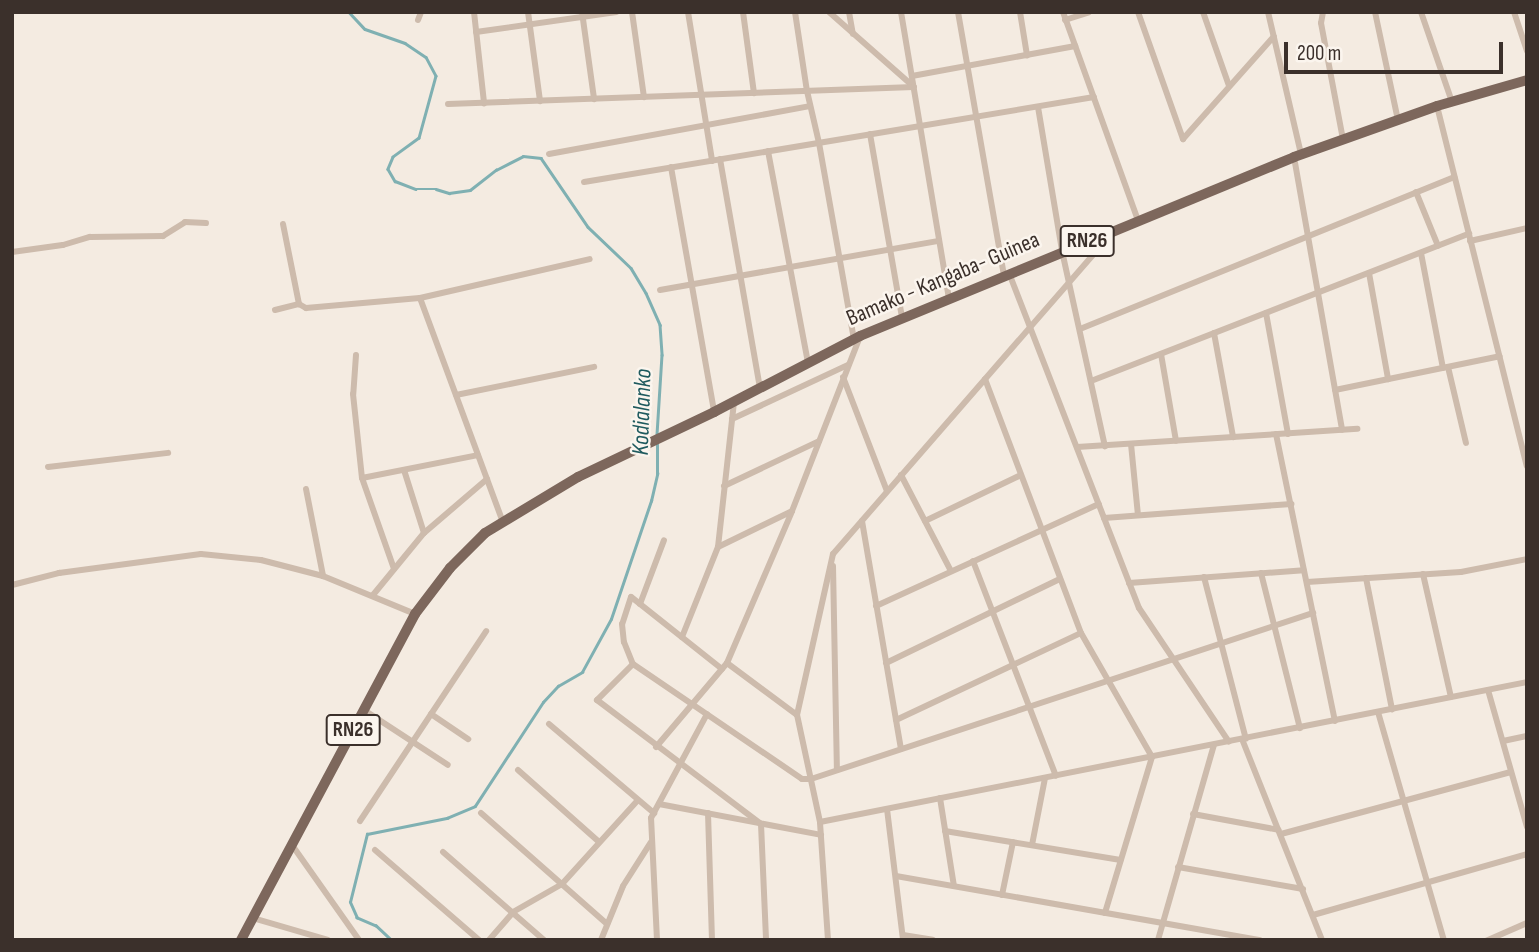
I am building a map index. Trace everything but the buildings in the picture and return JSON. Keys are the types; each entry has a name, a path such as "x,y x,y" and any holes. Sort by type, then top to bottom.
{"main road":[{"name":"Bamako - Kangaba- Guinea","path":"241,940 415,614 450,568 477,539 578,477 734,402 857,337 1116,228 1298,156 1437,106 1527,80"}],"street":[{"path":"418,20 421,12"},
{"path":"474,12 484,103"},
{"path":"528,12 540,101"},
{"path":"476,32 617,12"},
{"path":"632,12 644,97"},
{"path":"688,12 706,125 740,276 760,388"},
{"path":"743,12 754,93"},
{"path":"656,747 727,663 792,511 857,337 807,91 795,12"},
{"path":"829,12 914,87"},
{"path":"849,12 853,34"},
{"path":"901,12 949,298"},
{"path":"958,12 1007,274 1139,608 1171,660 1229,742"},
{"path":"1020,12 1027,55"},
{"path":"1063,12 1138,220"},
{"path":"1066,20 1089,12"},
{"path":"1138,12 1183,139 1274,36"},
{"path":"1203,12 1229,86"},
{"path":"1268,12 1298,156 1308,236 1342,430"},
{"path":"1323,12 1321,23 1343,139"},
{"path":"1375,12 1398,120"},
{"path":"1421,12 1452,102"},
{"path":"1514,12 1527,51"},
{"path":"582,15 594,99"},
{"path":"912,76 1075,46"},
{"path":"447,104 914,87"},
{"path":"584,182 1094,97"},
{"path":"549,154 810,106"},
{"path":"1437,106 1527,466"},
{"path":"1038,107 1062,251 1105,446"},
{"path":"870,134 901,318"},
{"path":"768,151 808,363"},
{"path":"671,167 714,412"},
{"path":"1080,329 1454,177"},
{"path":"1416,192 1438,246"},
{"path":"12,252 63,245 90,237 163,236 185,222 206,223"},
{"path":"283,223 299,304"},
{"path":"820,940 828,940 820,822 797,715 832,554 1116,228"},
{"path":"1091,381 1438,246 1470,237 1527,228"},
{"path":"660,290 939,241"},
{"path":"1421,253 1466,443"},
{"path":"275,310 299,304 306,308 420,298 590,259"},
{"path":"1369,273 1388,379"},
{"path":"420,298 503,522"},
{"path":"1266,313 1288,434"},
{"path":"1214,333 1233,437"},
{"path":"1161,354 1177,441"},
{"path":"356,355 353,394 362,478 394,569"},
{"path":"1335,390 1500,356"},
{"path":"732,419 848,365"},
{"path":"456,395 594,367"},
{"path":"843,377 887,491"},
{"path":"985,379 1081,633 1152,757 1105,913"},
{"path":"682,637 718,547 734,402"},
{"path":"1077,447 1357,429"},
{"path":"1276,434 1335,721"},
{"path":"724,486 819,441"},
{"path":"1131,444 1138,515"},
{"path":"48,467 168,453"},
{"path":"362,478 478,455"},
{"path":"404,470 424,533"},
{"path":"901,475 951,571"},
{"path":"925,521 1021,475"},
{"path":"373,595 424,533 487,479"},
{"path":"306,489 323,576"},
{"path":"876,606 1099,504"},
{"path":"1104,518 1290,504"},
{"path":"718,547 792,511"},
{"path":"862,521 901,749"},
{"path":"640,604 664,540"},
{"path":"12,585 60,573 201,554 261,560 323,576 415,614"},
{"path":"832,554 837,770"},
{"path":"1307,582 1461,572 1527,559"},
{"path":"973,561 1056,776"},
{"path":"1129,583 1304,570"},
{"path":"1261,573 1300,728"},
{"path":"1423,574 1451,697"},
{"path":"1204,578 1244,739 1322,940"},
{"path":"1366,578 1392,709"},
{"path":"886,663 1060,579"},
{"path":"722,669 631,597 622,625 624,642 633,664 802,779 811,779 1313,613"},
{"path":"360,821 486,631"},
{"path":"896,720 1081,633"},
{"path":"727,663 797,715"},
{"path":"633,664 597,700 761,824"},
{"path":"820,822 1527,682"},
{"path":"1488,690 1527,827"},
{"path":"364,710 448,765"},
{"path":"1378,712 1444,940"},
{"path":"431,713 468,739"},
{"path":"657,940 652,840 654,813 707,714"},
{"path":"549,724 654,813"},
{"path":"1503,741 1527,736"},
{"path":"1158,940 1214,745"},
{"path":"517,770 598,841"},
{"path":"1193,814 1280,832 1511,772"},
{"path":"1032,845 1045,778"},
{"path":"1518,795 1527,793"},
{"path":"940,798 954,887"},
{"path":"489,940 513,912 562,884 598,841 638,800"},
{"path":"659,804 821,835"},
{"path":"887,809 903,937 933,940"},
{"path":"481,813 607,924"},
{"path":"708,813 712,940"},
{"path":"761,824 766,940"},
{"path":"945,831 1121,860"},
{"path":"601,940 623,886 652,840"},
{"path":"1002,895 1013,842"},
{"path":"292,845 359,940"},
{"path":"375,850 479,940"},
{"path":"443,852 544,940"},
{"path":"1313,915 1527,853"},
{"path":"1178,867 1303,889"},
{"path":"895,876 1260,940"},
{"path":"253,918 328,940"},
{"path":"1488,940 1527,923"}],"waterway":[{"name":"Kodialanko","path":"349,12 365,29 405,43 426,57 436,76 419,138 393,157 388,169 395,181 416,189 436,189 449,193 470,190 496,170 523,156 541,158 588,227 631,268 660,325 662,355 657,434"},
{"name":"Kodialanko","path":"391,940 376,926 357,918 350,902 367,834 447,818 475,806 543,702 558,686 582,672 611,619 651,501 657,474 657,444"}]}
